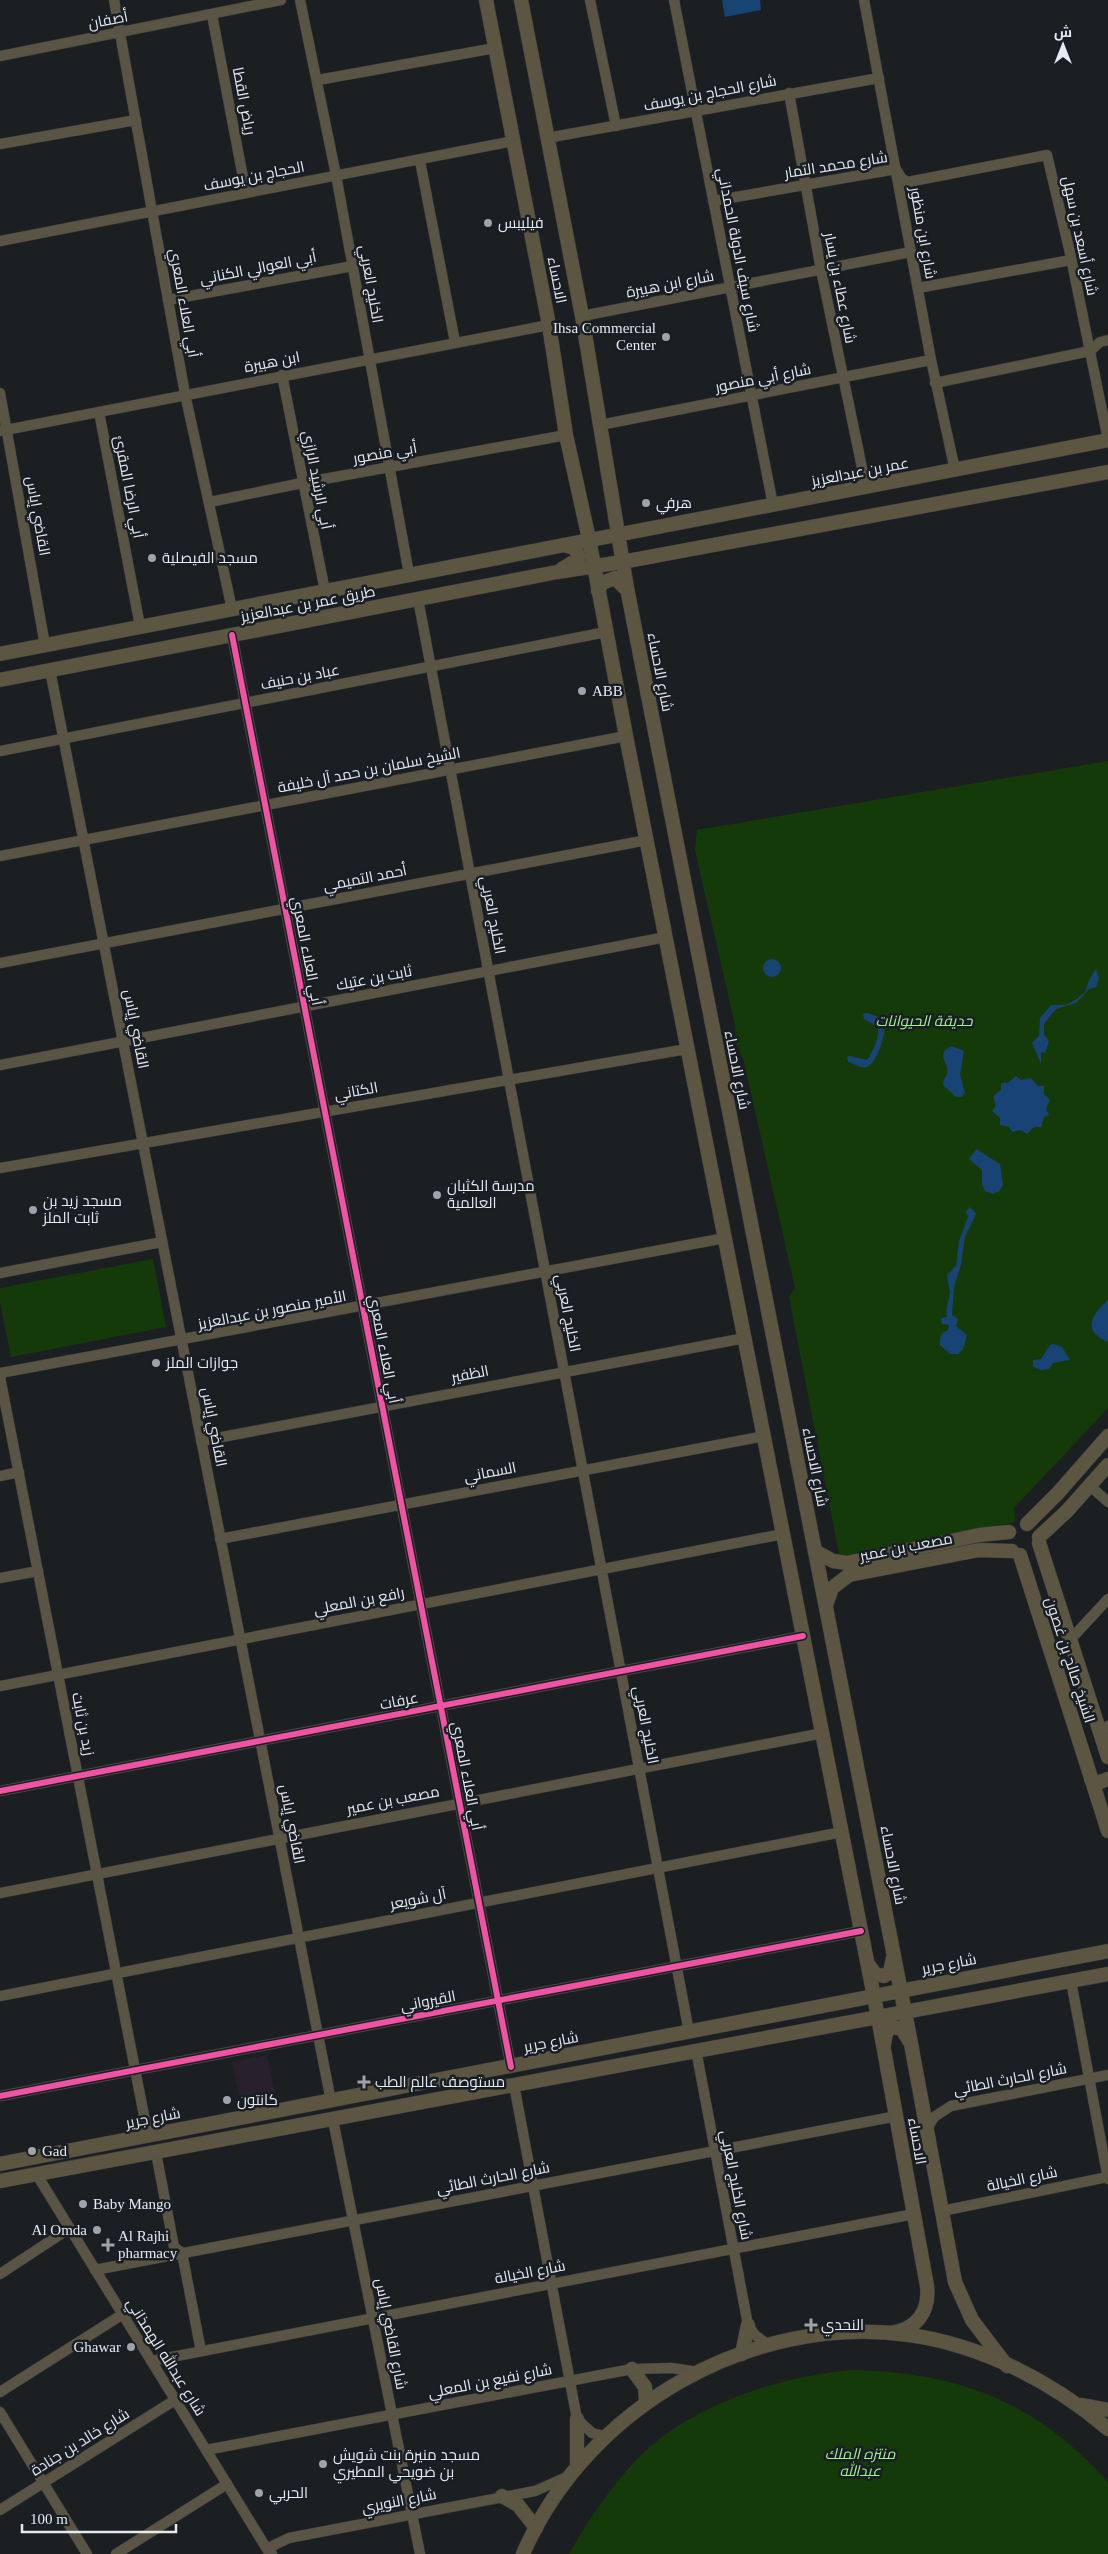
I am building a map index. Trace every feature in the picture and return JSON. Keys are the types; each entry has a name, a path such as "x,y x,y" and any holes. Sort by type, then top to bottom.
{"main road":[{"name":"الاحساء","path":"486,0 549,325 566,435 589,539 593,566"},
{"name":"الاحساء","path":"521,0 582,316 622,562"},
{"name":"عمر بن عبدالعزيز","path":"617,534 1108,440"},
{"path":"622,562 1108,472"},
{"path":"583,517 594,529 603,530 611,524 614,514"},
{"path":"645,558 630,554 628,543 634,535 647,529"},
{"name":"طريق عمر بن عبدالعزيز","path":"0,654 617,534"},
{"path":"557,572 579,557 576,548 561,545"},
{"name":"طريق عمر بن عبدالعزيز","path":"0,680 557,572 622,562"},
{"name":"شارع الاحساء","path":"622,562 905,2012 942,2211 960,2295 980,2332 1007,2366"},
{"path":"593,566 878,2017"},
{"path":"598,591 602,583 615,578 627,590"},
{"name":"مصعب بن عمير","path":"826,1608 832,1588 848,1569 980,1535 1009,1532 1017,1525 1026,1524 1058,1493 1108,1436"},
{"path":"1009,1532 1007,1540 1016,1553 1030,1554 1039,1540 1108,1465"},
{"path":"1026,1524 1035,1529 1039,1540"},
{"name":"الشيخ صالح بن غصون","path":"1039,1540 1071,1639 1104,1730 1108,1757"},
{"name":"مصعب بن عمير","path":"815,1551 848,1569 979,1550 1016,1553"},
{"name":"الشيخ صالح بن غصون","path":"1016,1553 1108,1831"},
{"path":"1091,1779 1097,1783 1108,1779"},
{"path":"1098,1798 1100,1789 1108,1786"},
{"name":"شارع جرير","path":"0,2164 511,2067 1108,1950"},
{"path":"868,1963 875,1974 884,1976 890,1972 893,1958"},
{"path":"0,2182 1108,1974"},
{"path":"925,1986 913,1992 911,2002 916,2008 929,2008"},
{"path":"849,2001 862,2002 866,2008 863,2017 852,2022"},
{"name":"الاحساء","path":"878,2017 928,2296 923,2315 909,2328 890,2333"},
{"path":"884,2049 886,2032 892,2027 902,2029 911,2045"},
{"path":"742,2354 748,2325"},
{"path":"522,2554 536,2528 574,2471 605,2436 646,2402 698,2372 742,2354 770,2346 830,2334 890,2333 950,2344 1007,2366 1043,2383 1076,2404 1108,2429"},
{"path":"632,2369 645,2387 646,2402"},
{"path":"1076,2404 1108,2410"},
{"path":"574,2471 577,2419"},
{"path":"502,2496 525,2511 536,2528"}],"street":[{"name":"أبي العلاء المعري","path":"114,0 185,394 232,609"},
{"name":"أصفان","path":"0,56 281,0"},
{"name":"الخليج العربي","path":"300,0 318,80 410,574"},
{"path":"590,0 616,126"},
{"name":"شارع سيف الدولة الحمداني","path":"674,0 750,396 773,505"},
{"name":"شارع ابن منظور","path":"864,0 935,382 955,470"},
{"name":"رياض القطا","path":"212,14 246,193"},
{"path":"318,80 495,48"},
{"name":"شارع الحجاج بن يوسف","path":"547,138 879,78"},
{"name":"شارع عطاء بن يسار","path":"789,93 821,270 866,487"},
{"path":"0,144 136,120"},
{"name":"الحجاج بن يوسف","path":"0,241 336,175 420,161 513,141"},
{"name":"شارع محمد التمار","path":"713,201 896,169 902,179 908,182 1047,155"},
{"name":"شارع أسعد بن سهل","path":"1047,155 1108,440"},
{"path":"420,161 455,342"},
{"name":"شارع ابن هبيرة","path":"582,316 911,252"},
{"path":"918,288 1071,260"},
{"name":"أبي العوالي الكناني","path":"168,300 353,266"},
{"name":"ابن هبيرة","path":"3,430 369,358 549,325"},
{"path":"935,382 1090,351 1100,342 1108,340"},
{"name":"شارع أبي منصور","path":"600,424 843,379 931,360"},
{"name":"أبي الرشيد الرازي","path":"282,375 325,591"},
{"name":"القاضي إياس","path":"0,393 3,430 46,645"},
{"name":"أبي الرضا المقرئ","path":"99,412 140,626"},
{"name":"أبي منصور","path":"210,502 302,483 566,435"},
{"name":"الخليج العربي","path":"418,599 689,2032"},
{"name":"عباد بن حنيف","path":"0,751 606,632"},
{"name":"أبي العلاء المعري","path":"232,635 511,2067"},
{"name":"القاضي إياس","path":"50,670 331,2101"},
{"name":"الشيخ سلمان بن حمد آل خليفة","path":"0,856 626,736"},
{"name":"أحمد التميمي","path":"0,963 647,840"},
{"name":"ثابت بن عتيك","path":"0,1065 666,937"},
{"name":"الكتاني","path":"0,1168 687,1049"},
{"name":"الأمير منصور بن عبدالعزيز","path":"0,1375 182,1339 725,1238"},
{"path":"0,1273 162,1242"},
{"name":"الظفير","path":"201,1441 745,1338"},
{"name":"زيد بن ثابت","path":"0,1375 148,2136"},
{"name":"السماني","path":"220,1539 765,1436"},
{"path":"0,1476 19,1472"},
{"path":"1089,1486 1108,1502"},
{"name":"رافع بن المعلي","path":"0,1686 783,1534"},
{"path":"0,1578 38,1571"},
{"path":"1071,1639 1108,1599"},
{"name":"عرفات","path":"0,1791 803,1636"},
{"name":"مصعب بن عمير","path":"0,1893 823,1733"},
{"name":"آل شويعر","path":"0,1996 842,1832"},
{"name":"القيرواني","path":"0,2096 861,1931"},
{"path":"1071,1981 1108,2178"},
{"name":"شارع الخليج العربي","path":"696,2050 748,2325"},
{"name":"شارع الحارث الطائي","path":"927,2129 939,2113 958,2104 1108,2075"},
{"path":"514,2085 577,2419 592,2433 605,2436"},
{"name":"شارع الحارث الطائي","path":"95,2270 897,2116"},
{"name":"شارع القاضي إياس","path":"333,2120 420,2554"},
{"path":"156,2153 174,2247 182,2253 201,2351"},
{"name":"شارع عبدالله الهمذاني","path":"37,2175 271,2554"},
{"name":"شارع الخيالة","path":"942,2211 1108,2178"},
{"name":"شارع الخيالة","path":"151,2361 914,2214"},
{"path":"0,2274 70,2228"},
{"path":"0,2392 123,2314"},
{"path":"748,2325 755,2335 770,2346"},
{"name":"شارع نفيع بن المعلي","path":"206,2450 632,2369 672,2368 698,2372"},
{"name":"شارع خالد بن جنادة","path":"0,2510 175,2400"},
{"path":"0,2412 87,2554"},
{"name":"شارع النويري","path":"271,2554 270,2547 289,2538 535,2491 574,2471"},
{"path":"116,2554 228,2484"}],"shaded area":[{"path":"267,2055 276,2097 241,2104 232,2062"}],"green space":[{"name":"حديقة الحيوانات","path":"1108,761 1108,1408 1014,1508 1015,1522 840,1559 789,1297 795,1288 744,1062 736,1042 735,1025 695,850 697,830"},
{"path":"153,1259 166,1327 11,1357 0,1302 0,1288"},
{"name":"منتزه الملك عبدالله","path":"852,2370 891,2372 927,2377 961,2385 993,2397 1024,2412 1053,2431 1081,2454 1108,2482 1108,2554 569,2554 600,2504 618,2480 659,2439 683,2423 710,2408 766,2387 824,2373"}],"water":[{"path":"722,0 760,0 761,10 725,17"},
{"path":"768,959 776,959 781,964 779,975 768,977 763,972 763,964"},
{"path":"1096,969 1099,978 1096,987 1089,989 1076,1003 1056,1009 1044,1024 1044,1035 1049,1041 1045,1053 1041,1052 1041,1064 1032,1043 1039,1036 1040,1018 1051,1005 1066,1005 1085,992 1090,978"},
{"path":"867,1013 881,1020 884,1024 884,1034 874,1060 867,1067 860,1067 848,1062 847,1057 867,1060 874,1048 878,1027 864,1019 863,1014"},
{"path":"952,1046 964,1051 960,1074 965,1093 961,1097 956,1097 943,1085 948,1070 943,1056 946,1049"},
{"path":"1016,1076 1021,1080 1031,1078 1038,1086 1044,1086 1044,1094 1050,1100 1046,1109 1049,1115 1044,1117 1041,1127 1034,1127 1027,1134 1021,1130 1012,1132 1009,1127 1000,1125 1000,1118 992,1111 996,1106 993,1096 1001,1090 1001,1083 1008,1083"},
{"path":"976,1149 1000,1164 1003,1185 999,1191 993,1194 985,1191 982,1184 982,1170 969,1159"},
{"path":"970,1207 976,1214 965,1236 961,1265 954,1287 952,1315 958,1319 956,1326 967,1335 963,1349 958,1354 950,1354 940,1345 941,1336 943,1332 948,1330 949,1325 942,1324 941,1318 947,1317 946,1312 950,1293 947,1275 956,1266 959,1241 968,1217 966,1211"},
{"path":"1108,1300 1108,1342 1094,1333 1092,1322 1097,1311"},
{"path":"1054,1344 1062,1347 1070,1360 1053,1363 1049,1369 1040,1370 1033,1366 1033,1360 1041,1359 1050,1345"}],"cycle path":[{"path":"232,635 511,2067"},
{"path":"0,1791 803,1636"},
{"path":"0,2096 861,1931"}],"place":[{"name":"فيليبس","path":"488,223"},
{"name":"Ihsa Commercial Center","path":"666,337"},
{"name":"هرفي","path":"646,503"},
{"name":"مسجد الفيصلية","path":"152,558"},
{"name":"ABB","path":"582,691"},
{"name":"مدرسة الكثبان العالمية","path":"437,1195"},
{"name":"مسجد زيد بن ثابت الملز","path":"33,1210"},
{"name":"جوازات الملز","path":"156,1363"},
{"name":"مستوصف عالم الطب","path":"364,2082"},
{"name":"كانتون","path":"227,2100"},
{"name":"Gad","path":"32,2151"},
{"name":"Baby Mango","path":"83,2204"},
{"name":"Al Omda","path":"97,2230"},
{"name":"Al Rajhi pharmacy","path":"108,2245"},
{"name":"النحدي","path":"811,2325"},
{"name":"Ghawar","path":"131,2347"},
{"name":"مسجد منيرة بنت شويش بن ضويحي المطيري","path":"323,2464"},
{"name":"الحربي","path":"259,2493"}]}
